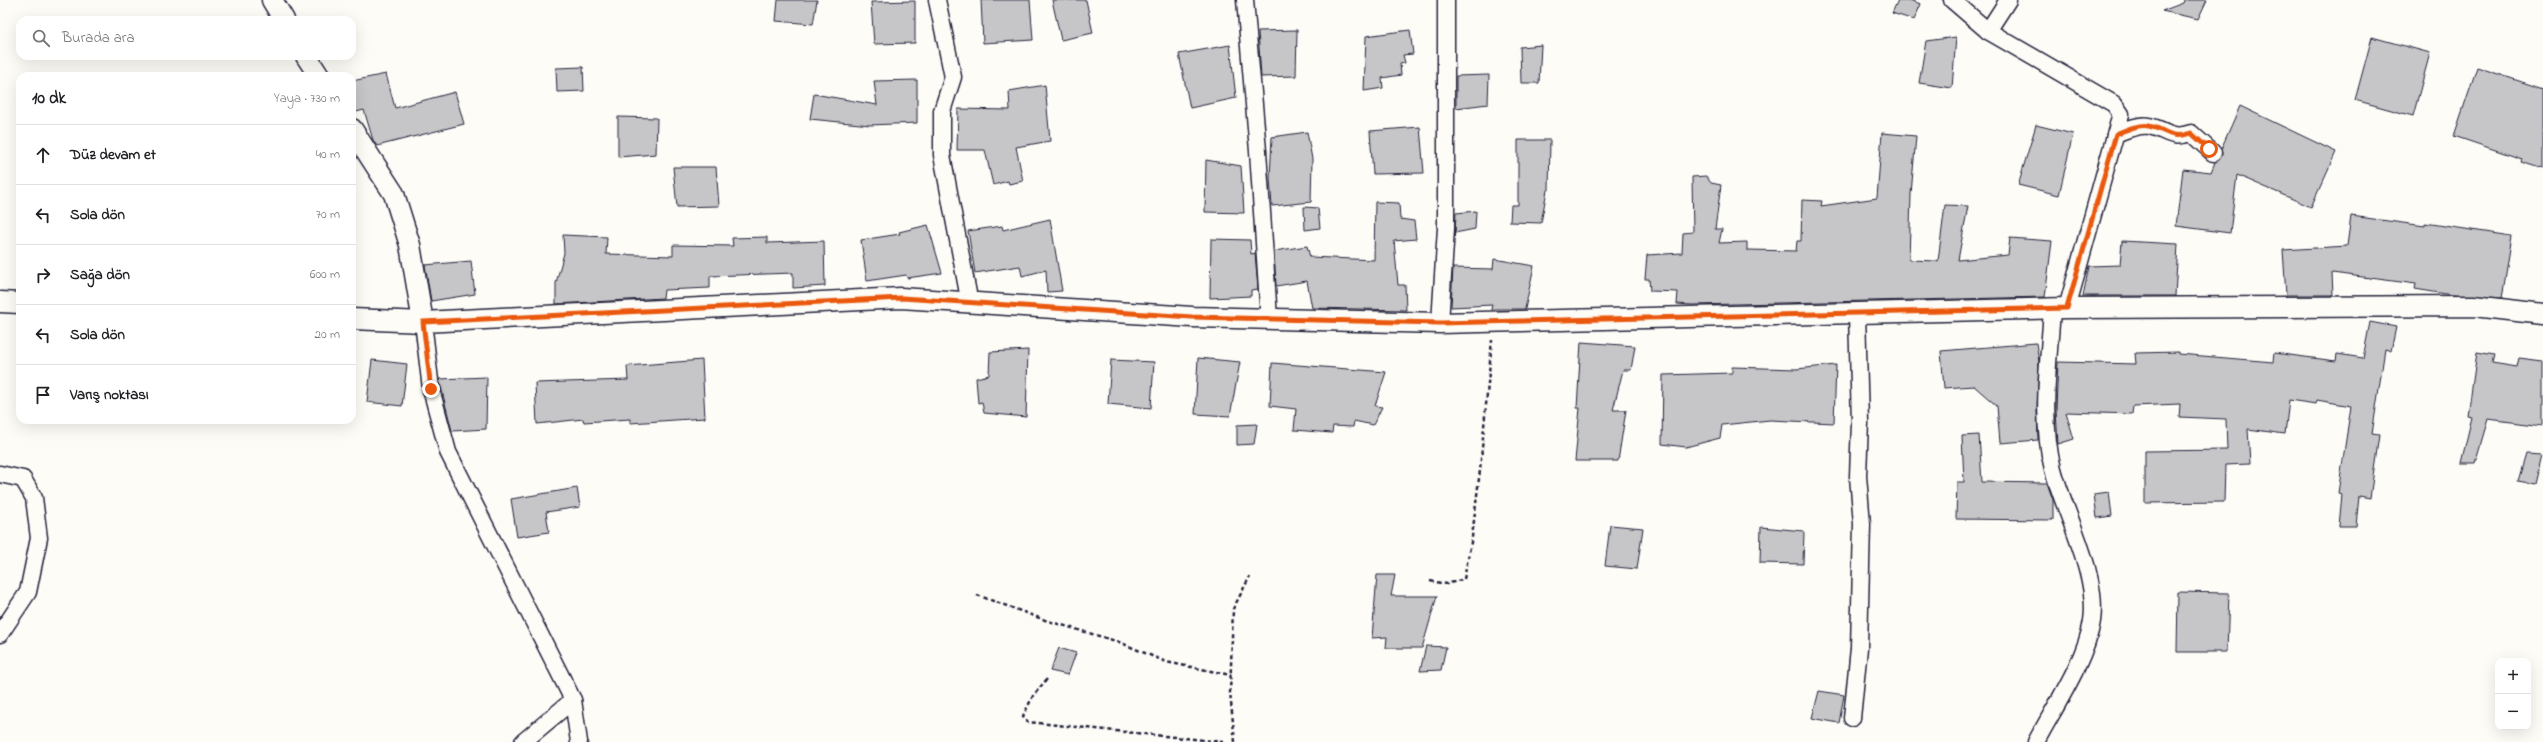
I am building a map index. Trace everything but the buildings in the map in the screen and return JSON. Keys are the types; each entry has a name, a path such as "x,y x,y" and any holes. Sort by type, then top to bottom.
{"street":[{"path":"272,0 282,16"},
{"path":"937,0 953,77 942,111 942,155 970,304"},
{"path":"1245,0 1258,152 1269,319"},
{"path":"1440,323 1446,228 1446,0"},
{"path":"1952,0 1988,31 2114,104 2121,114 2060,309 2047,412 2053,468 2093,589 2092,621 2080,657 2036,742"},
{"path":"1988,31 2008,0"},
{"path":"309,60 316,72"},
{"path":"2116,134 2133,127 2149,126 2178,137 2191,133 2213,153"},
{"path":"356,134 394,194 410,245 423,322 431,389 448,452 573,700 579,742"},
{"path":"356,319 423,322 902,298 970,304 1192,317 1440,323 2060,309 2474,306 2543,314"},
{"path":"0,302 16,303"},
{"path":"1852,718 1859,648 1862,524 1858,476 1860,422 1857,313"},
{"path":"0,474 23,479 34,498 39,538 28,592 0,634"},
{"path":"523,742 573,700"}],"path":[{"path":"1430,581 1447,584 1464,579 1472,537 1489,356 1495,322"},
{"path":"1235,742 1232,720 1230,675 1233,609 1250,576"},
{"path":"977,595 1045,620 1122,643 1166,662 1230,675"},
{"path":"1047,679 1032,696 1023,716 1028,722 1223,742"}],"route":[{"path":"431,389 423,322 902,298 970,304 1192,317 1440,323 2067,308 2116,134 2133,127 2149,126 2178,137 2191,133 2209,149"}]}
